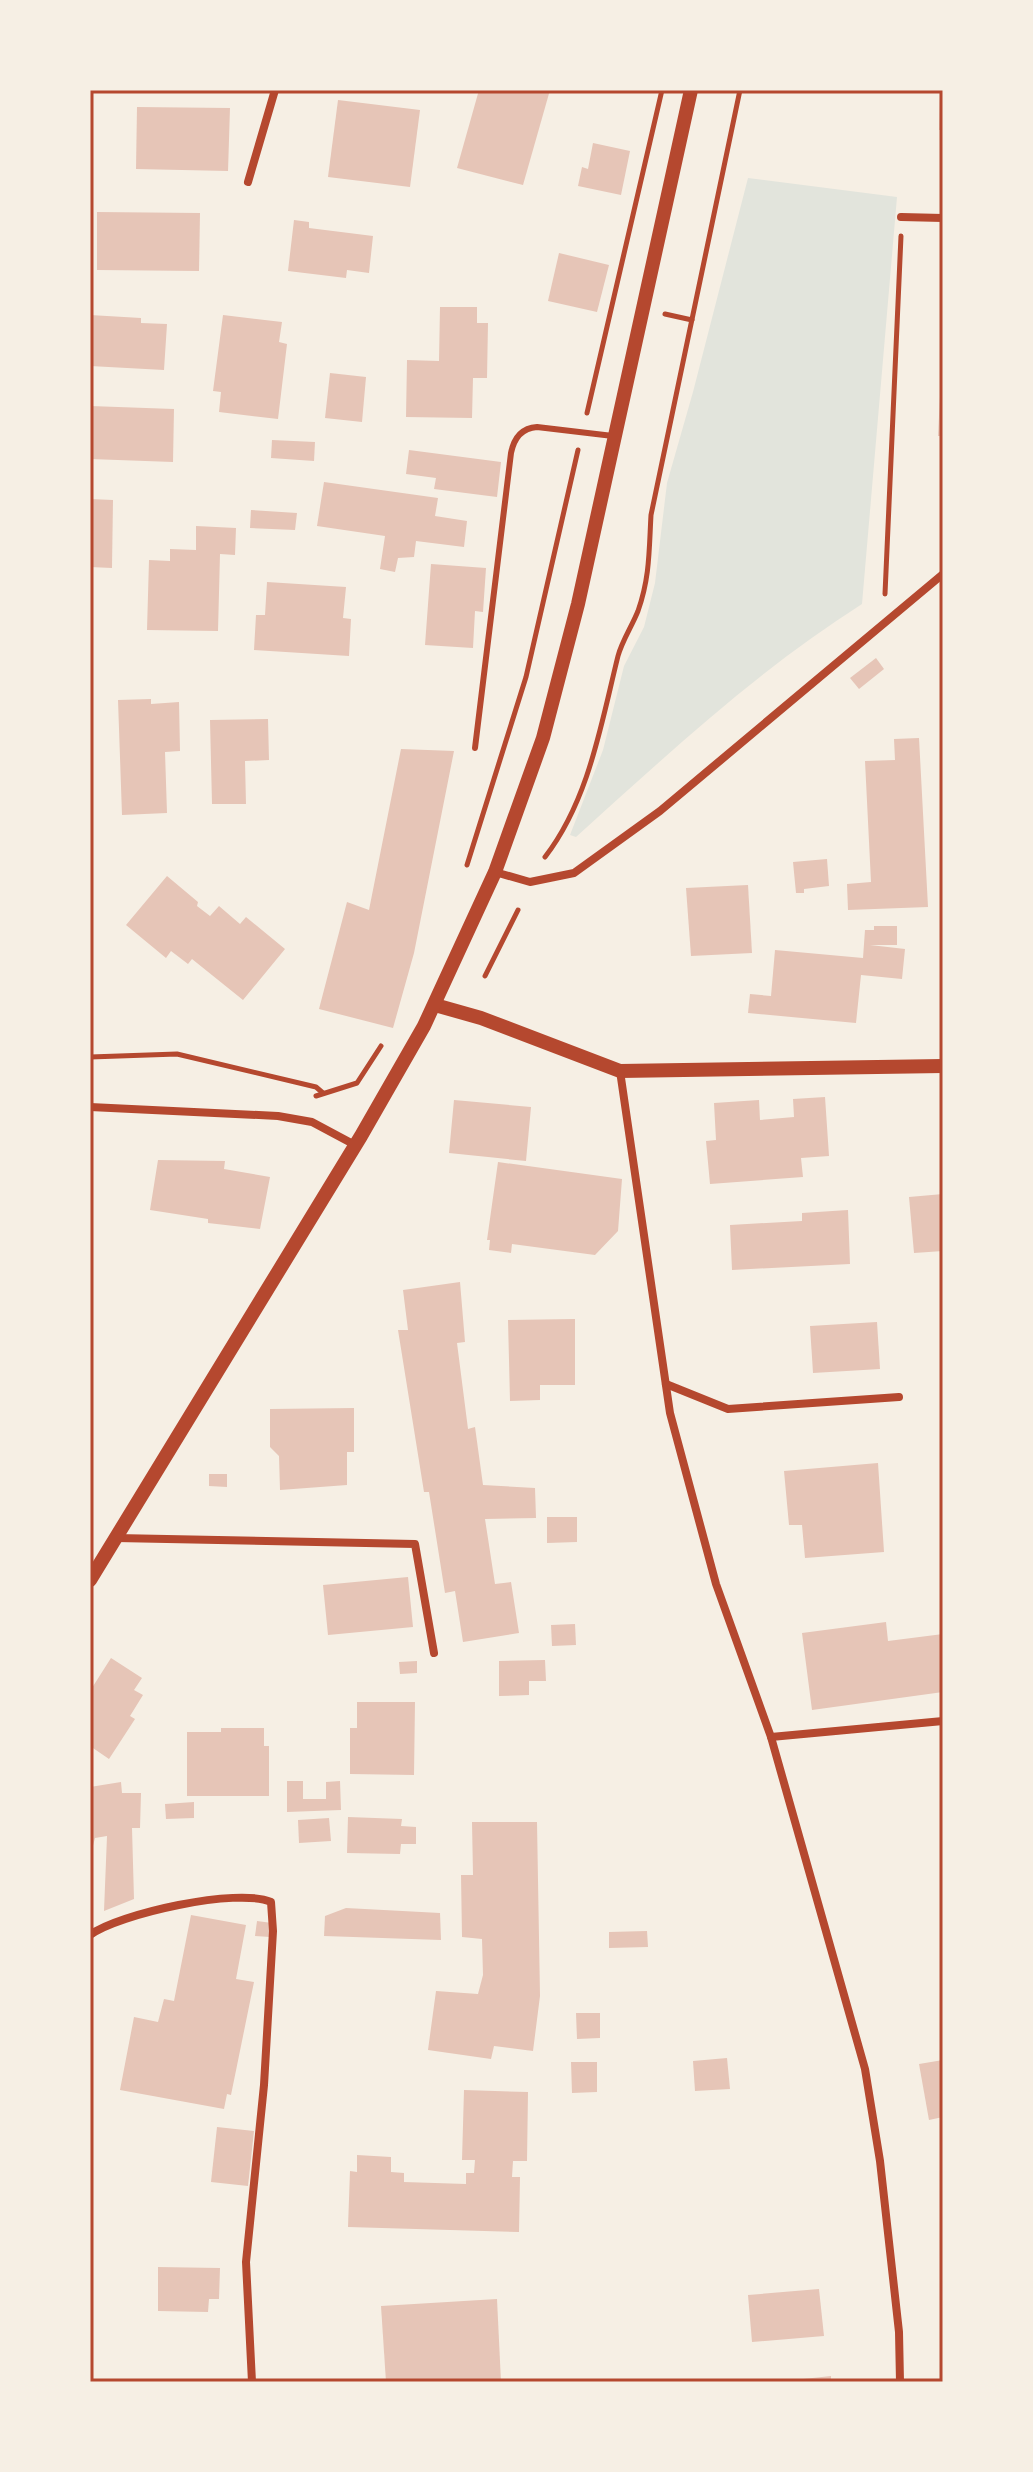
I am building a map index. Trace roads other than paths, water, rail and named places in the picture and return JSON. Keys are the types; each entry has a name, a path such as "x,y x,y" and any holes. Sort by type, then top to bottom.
{"street":[{"path":"248,182 275,90"},
{"path":"90,1580 355,1145 435,1005 495,872 543,738 578,604 691,90"},
{"path":"901,217 943,218"},
{"path":"495,872 530,882 574,873 660,811 943,574"},
{"path":"435,1005 481,1018 620,1071 943,1066"},
{"path":"620,1071 670,1413 716,1584 771,1737 865,2069 880,2161 899,2332 900,2382"},
{"path":"90,1107 278,1116 312,1122 355,1145"},
{"path":"666,1384 728,1409 899,1397"},
{"path":"116,1538 415,1544 434,1653"},
{"path":"771,1737 943,1721"},
{"path":"90,1935 106,1924 168,1907 236,1899 271,1902 273,1931 264,2085 246,2262 246,2312 252,2382"}],"lane":[{"path":"475,748 511,453 515,441 520,433 532,427 613,436"}]}
